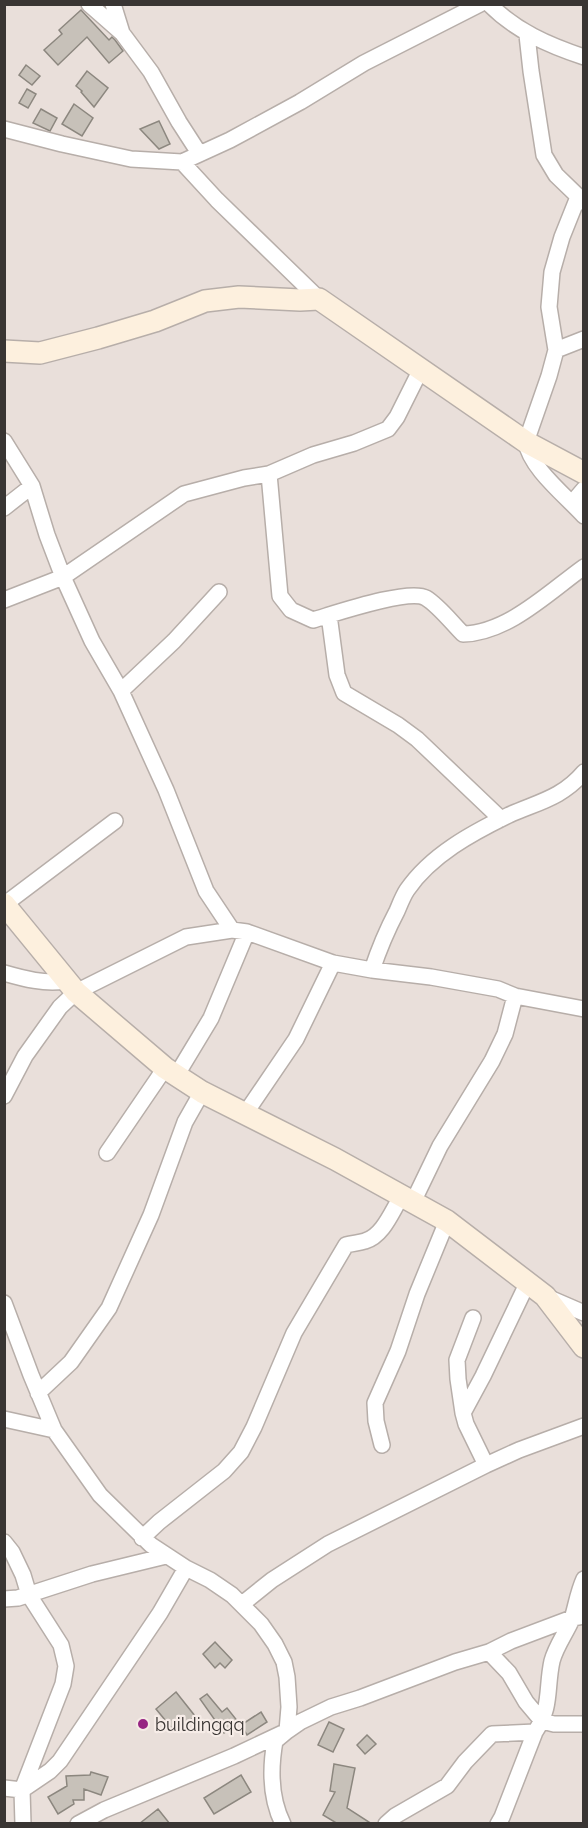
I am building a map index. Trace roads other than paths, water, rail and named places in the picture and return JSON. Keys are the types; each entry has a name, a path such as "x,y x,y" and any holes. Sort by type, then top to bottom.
{"street":[{"path":"88,4 122,33 151,72 199,153"},
{"path":"113,4 122,33"},
{"path":"4,129 131,159 182,162 230,140 300,102 364,63 480,4"},
{"path":"489,4 502,18 527,35 584,57"},
{"path":"527,35 544,155 556,176 581,199 562,237 552,272 549,307 556,350 526,442 529,453 536,464 584,516"},
{"path":"182,162 217,200 319,299 526,442 584,473"},
{"path":"4,351 40,353 155,321 205,301 239,297 319,299"},
{"path":"556,350 584,339"},
{"path":"4,600 63,577 184,494 244,478 269,474 313,455 354,443 388,429 397,417 421,369"},
{"path":"4,441 32,486 63,577 93,641 121,691 166,790 206,891 239,931"},
{"path":"269,474 280,596 291,610 313,620 396,598 420,595 434,604 463,634 475,634 503,623 535,605 584,567"},
{"path":"4,508 32,486"},
{"path":"572,503 584,489"},
{"path":"121,691 174,642 219,592"},
{"path":"329,615 337,675 344,693 417,739 501,819"},
{"path":"372,970 382,942 406,891 427,866 453,846 501,819 563,792 584,772"},
{"path":"115,821 5,904 70,986 170,1072 202,1092 335,1159 447,1221 527,1284 545,1296 584,1313"},
{"path":"107,1153 211,1018 239,931"},
{"path":"4,973 23,979 70,986 186,937 239,931 333,963 498,989 515,996 584,1009"},
{"path":"245,1114 296,1039 333,963"},
{"path":"4,1096 25,1056 60,1007 70,986"},
{"path":"142,1538 224,1471 241,1452 294,1333 320,1292 340,1254 346,1245 367,1241 375,1235 407,1199 492,1061 505,1034 515,996"},
{"path":"38,1393 71,1362 109,1308 151,1215 185,1122 202,1092"},
{"path":"382,1445 376,1421 375,1403 398,1351 417,1294 447,1221"},
{"path":"463,1413 483,1377 527,1284"},
{"path":"545,1296 584,1347"},
{"path":"4,1303 54,1430 100,1495 142,1538 166,1556 210,1580 242,1604 261,1624 275,1644 284,1662 289,1707 287,1731"},
{"path":"473,1318 457,1360 466,1424 486,1465"},
{"path":"4,1419 54,1430"},
{"path":"242,1604 272,1580 328,1544 486,1465 584,1426"},
{"path":"4,1542 12,1552 30,1595 61,1645 66,1666 63,1684 22,1790 23,1824"},
{"path":"4,1599 30,1595 124,1564 166,1556"},
{"path":"4,1788 22,1790 50,1771 60,1761 160,1613 186,1568"},
{"path":"498,1824 547,1710 552,1660 578,1617 578,1592 584,1579"},
{"path":"283,1824 276,1811 271,1775 275,1742 287,1731 331,1707 489,1652 511,1641 578,1617"},
{"path":"489,1652 509,1673 539,1727"},
{"path":"386,1824 395,1816 447,1786 492,1734 554,1724 584,1724"},
{"path":"82,1823 287,1731"}],"place":[{"name":"buildingqq","path":"143,1724"}]}
